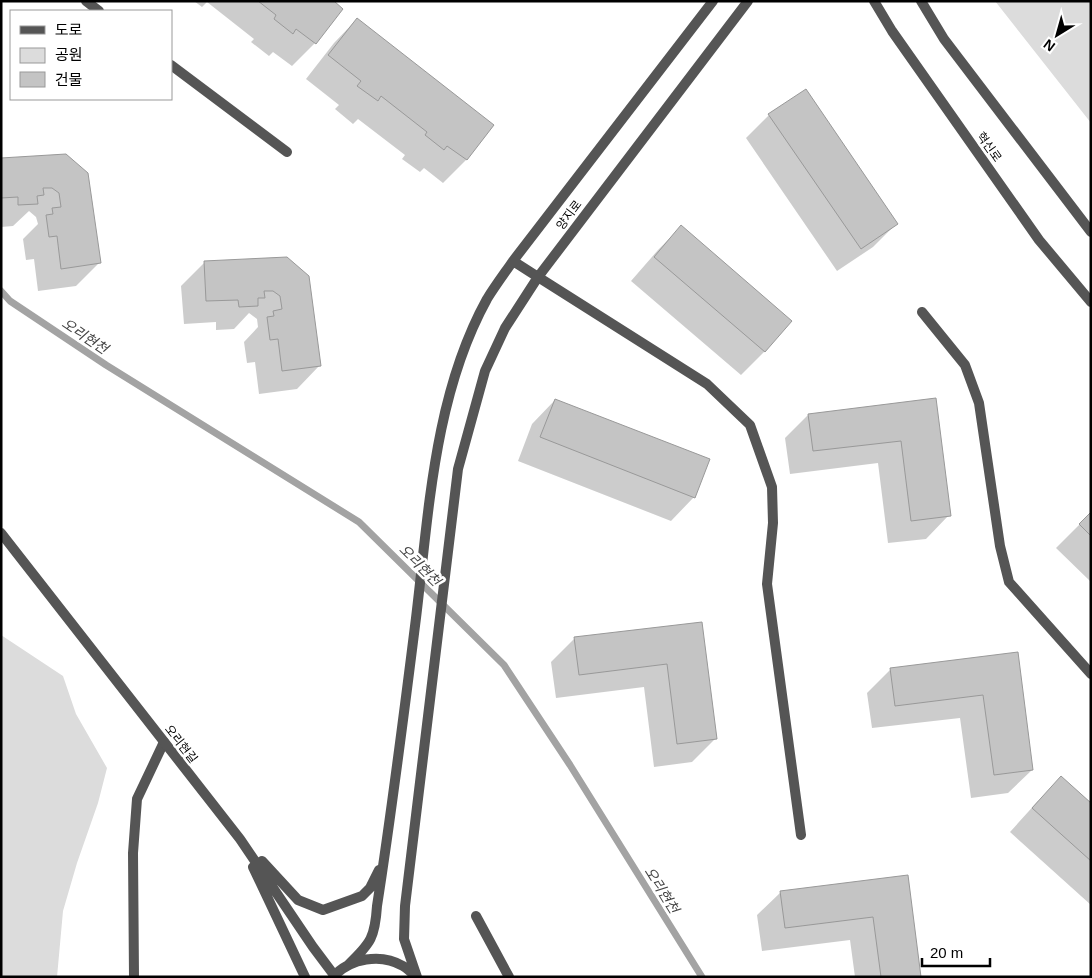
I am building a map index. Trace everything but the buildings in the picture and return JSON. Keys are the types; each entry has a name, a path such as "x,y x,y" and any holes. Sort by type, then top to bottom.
{"street":[{"path":"86,1 98,10"},
{"name":"양지로","path":"385,856 434,469 451,390 463,352 488,299 513,261 713,1"},
{"name":"양지로","path":"416,977 404,939 406,906 458,469 485,371 505,328 538,277 748,1"},
{"name":"혁신로","path":"874,1 897,39 1040,240 1091,302"},
{"path":"921,1 944,39 1091,232"},
{"path":"172,67 287,152"},
{"path":"513,261 706,384 750,425 772,487 773,523 767,584 801,835"},
{"path":"922,312 966,365 979,403 1000,546 1009,582 1091,674"},
{"name":"오리현길","path":"1,533 240,839 333,976"},
{"path":"134,977 133,854 137,799 164,742"},
{"path":"240,839 298,900 323,910 362,896 376,878 385,856"},
{"path":"240,839 283,934 305,977"},
{"path":"333,976 349,964 368,945 376,927 377,906 385,856"},
{"path":"476,916 509,977"},
{"path":"349,964 367,959 386,960 403,966 416,977"}],"green space":[{"path":"995,1 1091,1 1091,123"},
{"path":"1,635 63,676 76,714 107,768 98,803 63,911 57,977 1,977"}],"waterway":[{"name":"오리현천","path":"1,291 10,301 106,365 359,522 504,665 570,765 702,977"}]}
